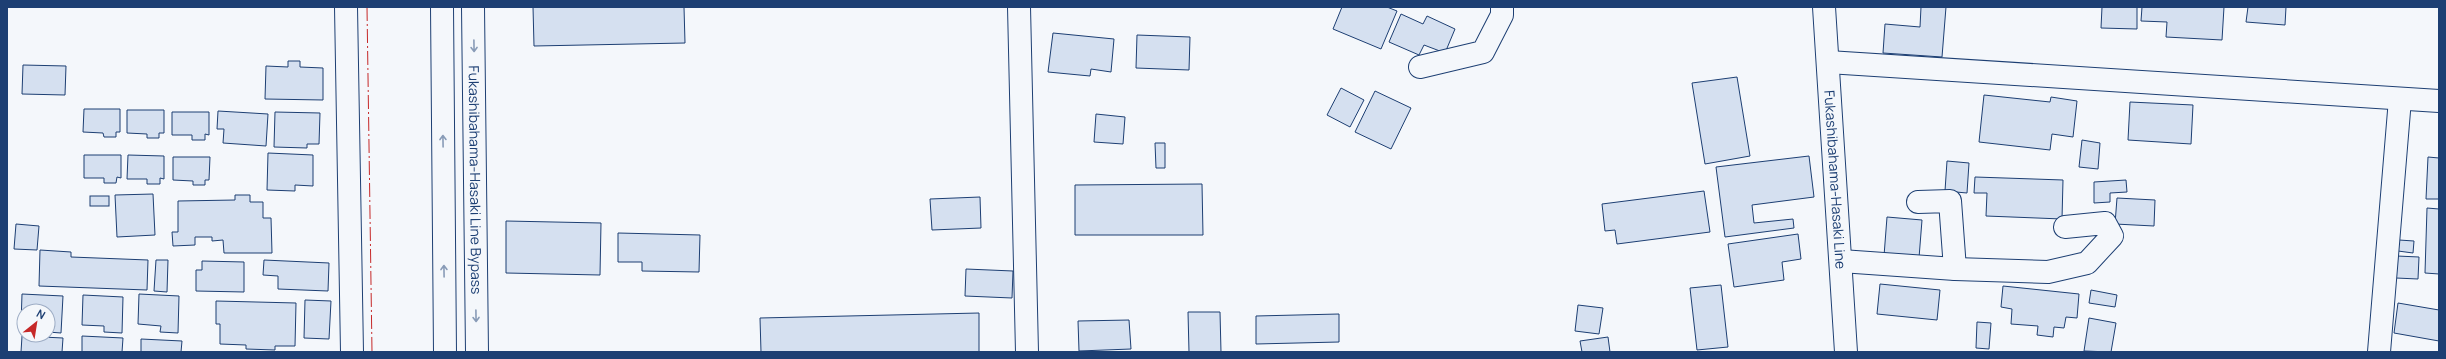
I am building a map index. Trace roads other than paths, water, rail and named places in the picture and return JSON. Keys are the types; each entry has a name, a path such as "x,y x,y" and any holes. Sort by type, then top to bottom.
{"street":[{"path":"346,7 352,352"},
{"path":"442,7 445,352"},
{"name":"Fukashibahama-Hasaki Line Bypass","path":"473,7 476,352"},
{"path":"1019,7 1027,352"},
{"path":"1420,67 1484,52 1502,16 1502,7"},
{"name":"Fukashibahama-Hasaki Line","path":"1824,7 1846,352"},
{"path":"1828,62 2439,101"},
{"path":"2379,352 2400,99"},
{"path":"1918,202 1950,201 1955,270"},
{"path":"1841,261 1955,270 2048,272 2087,263 2112,236 2105,223 2066,228"}]}
